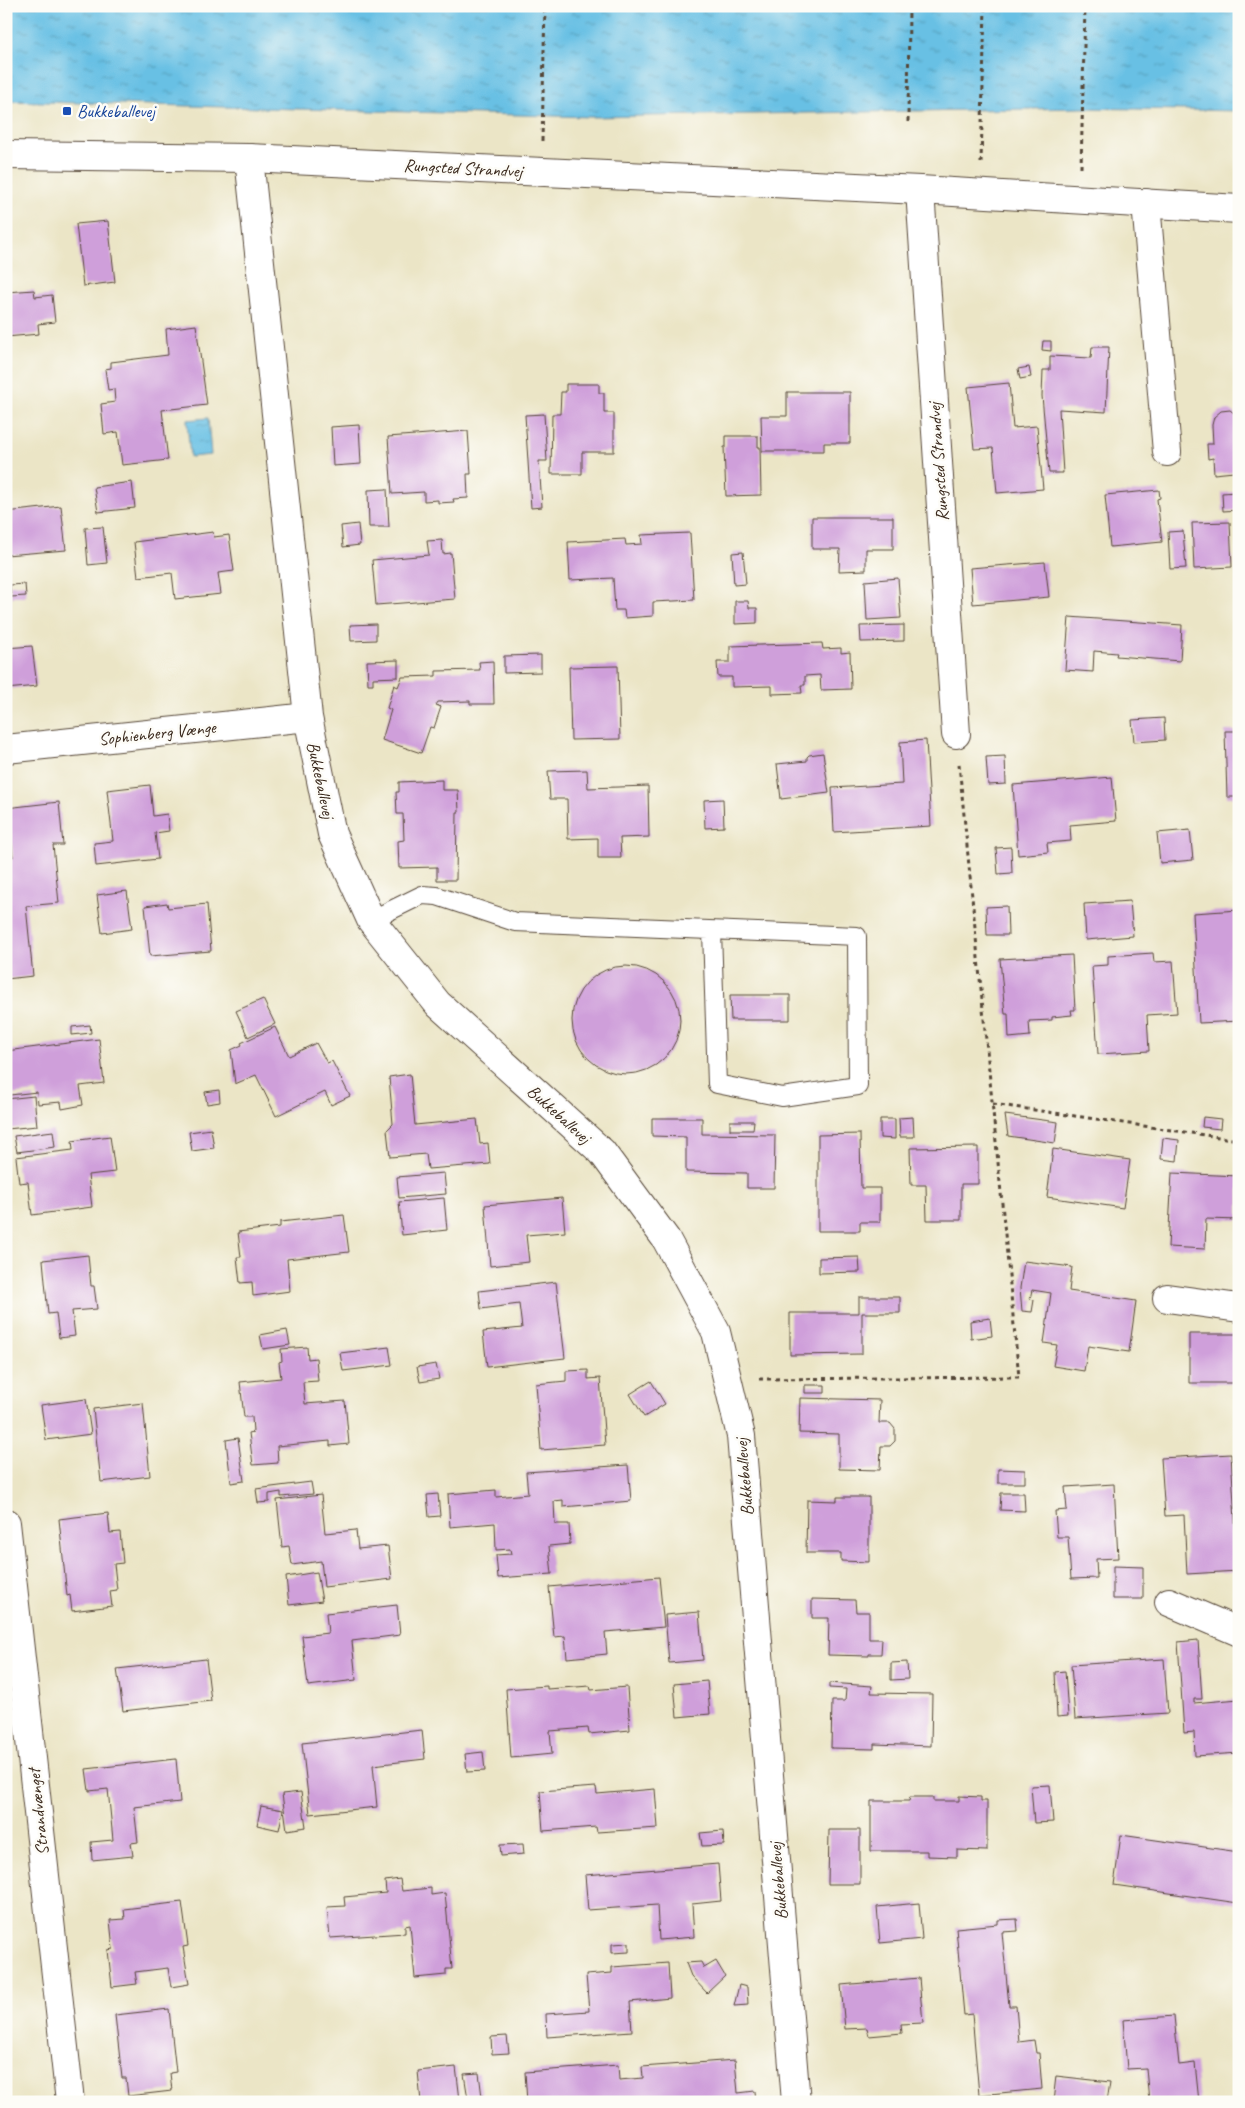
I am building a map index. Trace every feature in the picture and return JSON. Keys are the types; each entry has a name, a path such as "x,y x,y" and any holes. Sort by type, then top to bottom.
{"street":[{"name":"Rungsted Strandvej","path":"6,155 249,158 920,190 1239,209"},
{"name":"Bukkeballevej","path":"249,158 308,716 332,834 371,920 438,1004 602,1152 666,1239 716,1332 741,1436 796,2102"},
{"name":"Rungsted Strandvej","path":"920,190 956,734"},
{"path":"1146,203 1167,452"},
{"name":"Sophienberg Vænge","path":"6,750 308,716"},
{"path":"1167,1298 1239,1308"},
{"name":"Strandvænget","path":"6,1523 70,2102"},
{"path":"1169,1602 1239,1632"}],"lane":[{"path":"371,920 422,895 437,896 515,922 857,936 858,1086 782,1097 717,1084 712,931"}],"path":[{"path":"539,172 543,130 545,6"},
{"path":"908,122 909,6"},
{"path":"980,194 984,109 985,6"},
{"path":"1081,200 1085,6"},
{"path":"727,1380 1019,1377 956,734"},
{"path":"993,1104 1239,1140"}],"water":[{"path":"6,6 1239,6 1239,111 1082,108 591,117 6,101"},
{"path":"208,418 211,455 190,457 187,420"}],"building":[{"path":"108,221 115,282 83,286 76,224"},
{"path":"34,290 35,297 52,295 55,322 38,324 39,334 6,337 6,292"},
{"path":"196,325 207,405 162,410 168,460 122,465 118,432 104,434 101,404 115,402 114,389 108,390 105,369 111,368 111,362 168,355 166,329"},
{"path":"1043,341 1051,341 1051,351 1042,350"},
{"path":"1092,347 1109,347 1106,412 1059,409 1063,473 1049,473 1042,396 1043,370 1050,370 1050,356 1091,358"},
{"path":"1029,367 1031,377 1020,379 1018,369"},
{"path":"1009,383 1013,428 1037,426 1043,489 997,493 993,448 974,449 968,387"},
{"path":"566,384 599,384 599,393 604,393 604,413 614,413 614,452 582,452 582,474 551,474 552,414 560,414 561,392 566,392"},
{"path":"787,392 850,392 850,443 824,443 824,451 762,451 761,416 787,416"},
{"path":"1230,410 1239,417 1239,510 1223,511 1222,493 1236,492 1234,472 1214,474 1213,458 1208,459 1207,444 1213,444 1212,425 1214,417 1221,411"},
{"path":"544,414 547,461 539,461 542,507 531,508 525,415"},
{"path":"359,425 361,464 333,466 331,427"},
{"path":"468,431 471,474 467,474 468,498 453,499 454,502 438,503 438,500 424,501 424,492 392,494 388,437"},
{"path":"726,436 758,436 761,495 726,496 724,447 726,447"},
{"path":"132,482 135,508 98,512 94,487"},
{"path":"387,489 389,527 369,527 368,490"},
{"path":"1159,490 1160,498 1157,499 1162,542 1110,547 1105,495"},
{"path":"61,506 66,550 6,555 6,512"},
{"path":"812,517 893,517 893,549 866,549 866,570 839,571 840,549 812,549"},
{"path":"1230,522 1232,567 1194,569 1192,523"},
{"path":"358,524 360,545 343,547 341,526"},
{"path":"103,527 107,563 88,565 85,528"},
{"path":"1183,531 1186,568 1170,569 1168,532"},
{"path":"213,532 214,537 229,535 234,571 218,573 221,594 175,599 172,573 138,577 134,542"},
{"path":"690,533 694,600 653,602 653,616 625,618 624,610 615,610 613,578 570,580 568,542 625,539 626,545 642,544 641,535"},
{"path":"442,540 443,554 451,553 455,599 376,605 372,560 429,555 427,541"},
{"path":"743,552 746,584 734,585 732,553"},
{"path":"1045,562 1049,597 973,604 970,568"},
{"path":"898,578 901,618 867,620 865,581"},
{"path":"25,584 26,596 11,597 10,585"},
{"path":"735,601 748,601 749,608 757,608 757,623 735,624"},
{"path":"1069,617 1182,625 1180,661 1116,656 1117,653 1094,651 1093,672 1065,670"},
{"path":"376,624 376,640 351,641 350,625"},
{"path":"904,625 904,641 861,642 860,626"},
{"path":"822,643 823,649 841,648 841,653 850,652 851,689 821,690 820,675 805,676 805,685 801,685 802,693 772,694 772,686 732,687 732,677 718,677 717,662 730,662 730,646"},
{"path":"32,646 37,686 6,689 6,648"},
{"path":"541,655 541,672 504,673 504,656"},
{"path":"398,660 398,677 373,678 373,684 368,684 367,661"},
{"path":"493,661 494,704 470,704 470,701 438,702 436,705 441,707 434,728 430,727 421,753 382,740 391,710 387,708 394,685 398,687 402,677 436,676 436,671 480,670 479,662"},
{"path":"618,666 620,739 571,740 569,667"},
{"path":"1164,718 1165,740 1134,742 1132,720"},
{"path":"1225,731 1239,731 1239,797 1227,797"},
{"path":"926,740 931,826 834,832 832,788 902,784 900,742"},
{"path":"823,753 829,793 781,799 777,764 807,761 809,755"},
{"path":"1005,756 1006,784 988,785 986,757"},
{"path":"587,770 588,788 648,786 649,837 620,838 621,858 598,858 598,838 568,839 567,799 550,799 548,771"},
{"path":"1112,777 1116,821 1070,825 1071,841 1047,843 1048,852 1018,855 1013,785"},
{"path":"442,780 442,790 458,790 456,880 437,880 437,867 399,868 398,841 404,840 403,814 397,814 396,792 399,792 399,782"},
{"path":"150,785 153,816 167,814 169,831 155,833 158,859 96,866 94,843 113,841 107,790"},
{"path":"723,799 724,827 705,828 704,800"},
{"path":"59,802 63,845 53,845 59,903 26,906 33,976 6,979 6,857 13,857 10,827 6,827 6,808"},
{"path":"1190,830 1193,860 1160,863 1157,833"},
{"path":"1011,847 1012,873 998,874 996,848"},
{"path":"127,891 132,929 102,933 97,895"},
{"path":"1130,901 1133,936 1086,940 1084,904"},
{"path":"167,903 168,908 207,904 211,951 150,956 145,906"},
{"path":"1007,906 1008,935 987,935 986,907"},
{"path":"1239,910 1239,1021 1199,1023 1193,913"},
{"path":"1153,953 1154,962 1173,961 1177,1013 1147,1015 1149,1051 1098,1054 1092,966 1108,965 1108,956"},
{"path":"1072,955 1075,1010 1071,1010 1072,1015 1052,1017 1052,1020 1029,1021 1030,1036 1009,1038 1008,1014 1005,1014 1000,959"},
{"path":"626,966 647,970 664,982 676,999 680,1020 676,1041 664,1058 647,1070 626,1074 605,1070 588,1058 576,1041 572,1020 576,999 588,982 605,970"},
{"path":"730,995 790,995 790,1020 731,1020"},
{"path":"263,999 275,1024 248,1037 236,1011"},
{"path":"90,1025 91,1033 72,1035 72,1027"},
{"path":"275,1027 289,1056 316,1043 327,1063 332,1061 350,1096 331,1105 325,1092 276,1116 256,1075 235,1084 231,1050 242,1045 241,1043"},
{"path":"99,1039 104,1083 80,1086 83,1105 62,1109 61,1102 38,1104 37,1092 10,1095 6,1051"},
{"path":"410,1074 415,1125 477,1119 480,1144 488,1143 490,1164 428,1169 426,1154 390,1157 387,1130 393,1124 389,1077"},
{"path":"219,1090 220,1102 207,1104 205,1092"},
{"path":"34,1096 37,1126 7,1129 6,1099"},
{"path":"1005,1115 1058,1122 1055,1143 1008,1136"},
{"path":"913,1117 914,1137 900,1137 899,1118"},
{"path":"1203,1117 1221,1119 1220,1129 1202,1127"},
{"path":"652,1118 702,1118 702,1134 775,1135 774,1188 747,1188 747,1173 686,1172 686,1137 652,1136"},
{"path":"880,1119 895,1119 895,1139 880,1138"},
{"path":"730,1121 754,1121 753,1130 730,1130"},
{"path":"211,1129 214,1148 192,1151 189,1132"},
{"path":"53,1131 55,1147 17,1152 14,1136"},
{"path":"860,1134 861,1188 880,1188 880,1222 860,1222 860,1231 818,1231 818,1135"},
{"path":"110,1136 115,1172 88,1175 92,1207 32,1215 28,1182 19,1183 16,1157 73,1150 72,1141"},
{"path":"1163,1138 1179,1140 1177,1161 1161,1159"},
{"path":"978,1147 978,1184 961,1184 961,1220 927,1220 926,1185 911,1185 910,1148"},
{"path":"1053,1149 1130,1160 1123,1208 1047,1197"},
{"path":"444,1173 446,1194 399,1198 397,1177"},
{"path":"1172,1173 1239,1176 1239,1220 1206,1219 1205,1249 1168,1247"},
{"path":"444,1198 447,1230 402,1235 399,1202"},
{"path":"562,1198 565,1232 526,1235 529,1262 490,1266 485,1205"},
{"path":"344,1215 349,1252 287,1259 290,1291 253,1296 252,1282 240,1283 237,1257 241,1257 238,1232 280,1227 280,1222"},
{"path":"88,1255 91,1286 94,1286 97,1309 72,1311 75,1336 59,1338 56,1313 48,1314 43,1260"},
{"path":"859,1257 860,1272 819,1273 819,1258"},
{"path":"1024,1261 1072,1267 1069,1291 1136,1301 1129,1352 1088,1346 1084,1371 1053,1366 1057,1345 1044,1343 1051,1293 1032,1290 1030,1299 1034,1300 1032,1312 1022,1311 1020,1288"},
{"path":"556,1282 565,1358 487,1367 483,1332 522,1328 519,1304 481,1309 479,1291"},
{"path":"859,1297 900,1297 900,1313 862,1313 862,1354 790,1355 790,1313 859,1313"},
{"path":"990,1318 992,1336 971,1339 970,1321"},
{"path":"287,1330 290,1345 263,1349 260,1335"},
{"path":"1189,1334 1239,1334 1239,1383 1189,1383"},
{"path":"307,1347 308,1359 316,1358 318,1381 303,1382 305,1404 345,1401 349,1444 330,1446 330,1441 277,1446 278,1463 253,1465 249,1433 253,1432 252,1417 244,1417 240,1382 281,1378 279,1362 282,1361 281,1349"},
{"path":"389,1347 392,1365 343,1371 340,1353"},
{"path":"436,1364 439,1379 420,1382 417,1367"},
{"path":"588,1370 588,1379 600,1378 605,1445 541,1450 536,1384 566,1381 566,1371"},
{"path":"651,1381 665,1404 644,1417 630,1394"},
{"path":"805,1385 825,1385 825,1393 805,1393"},
{"path":"800,1398 880,1400 879,1423 890,1423 895,1429 895,1441 890,1446 881,1446 880,1470 839,1469 839,1434 799,1433"},
{"path":"86,1399 91,1434 46,1440 41,1405"},
{"path":"143,1403 150,1476 101,1482 93,1409"},
{"path":"238,1438 244,1481 231,1483 226,1440"},
{"path":"1231,1454 1238,1571 1187,1574 1184,1515 1165,1516 1161,1458"},
{"path":"628,1465 631,1501 563,1507 563,1500 554,1501 555,1524 569,1524 570,1544 549,1546 552,1574 498,1578 496,1555 511,1554 510,1549 496,1550 495,1523 450,1527 448,1494 496,1490 496,1497 528,1494 526,1472"},
{"path":"998,1469 1025,1470 1025,1483 998,1483"},
{"path":"311,1482 313,1494 281,1497 281,1492 269,1494 269,1502 258,1503 256,1489"},
{"path":"1114,1484 1118,1558 1096,1559 1097,1578 1071,1579 1068,1537 1057,1537 1055,1511 1067,1510 1065,1487"},
{"path":"1001,1493 1024,1493 1025,1511 1000,1510"},
{"path":"438,1494 440,1516 429,1517 427,1495"},
{"path":"321,1495 325,1533 356,1530 358,1549 388,1546 392,1579 324,1587 321,1561 292,1565 289,1546 282,1547 277,1500"},
{"path":"837,1497 869,1497 869,1562 841,1561 841,1553 806,1553 807,1500 837,1501"},
{"path":"108,1513 110,1533 120,1532 123,1563 114,1564 117,1590 110,1591 112,1606 72,1611 70,1595 67,1596 59,1519"},
{"path":"1113,1566 1143,1567 1143,1599 1113,1599"},
{"path":"317,1572 322,1601 289,1605 286,1577"},
{"path":"659,1577 664,1627 605,1632 607,1654 567,1658 565,1636 554,1637 549,1587"},
{"path":"812,1599 855,1600 856,1612 869,1612 869,1639 882,1639 881,1654 869,1654 869,1656 828,1655 829,1618 812,1618"},
{"path":"397,1605 400,1635 352,1641 356,1680 308,1686 302,1636 328,1633 326,1613"},
{"path":"699,1612 703,1660 669,1663 665,1615"},
{"path":"1198,1640 1202,1699 1194,1699 1194,1703 1239,1699 1239,1753 1195,1756 1194,1732 1184,1733 1178,1642"},
{"path":"206,1659 211,1701 123,1711 117,1669"},
{"path":"1164,1659 1168,1713 1075,1719 1071,1665"},
{"path":"907,1662 908,1679 891,1680 891,1663"},
{"path":"1065,1671 1068,1716 1057,1717 1055,1672"},
{"path":"707,1681 710,1714 677,1717 674,1684"},
{"path":"829,1683 872,1686 871,1693 932,1694 931,1746 874,1744 874,1749 831,1748 832,1701 845,1701 846,1689 829,1688"},
{"path":"547,1686 547,1689 590,1686 591,1690 627,1687 630,1730 589,1734 588,1728 550,1731 552,1754 511,1758 506,1689"},
{"path":"422,1730 425,1759 373,1765 377,1807 310,1814 302,1743"},
{"path":"483,1752 485,1771 467,1772 465,1754"},
{"path":"176,1759 180,1802 134,1807 138,1842 131,1843 133,1856 92,1860 91,1842 113,1840 108,1789 89,1791 86,1769"},
{"path":"1050,1785 1053,1822 1034,1823 1031,1786"},
{"path":"596,1787 597,1794 655,1789 658,1828 597,1832 596,1827 543,1831 540,1791"},
{"path":"301,1792 306,1827 287,1830 282,1794"},
{"path":"959,1796 981,1797 981,1801 987,1801 987,1851 957,1850 957,1857 927,1856 927,1851 871,1851 871,1801 909,1801 910,1797 933,1797 933,1801 959,1801"},
{"path":"261,1806 283,1810 279,1830 257,1825"},
{"path":"829,1830 860,1830 860,1884 828,1884"},
{"path":"723,1831 724,1845 702,1846 700,1833"},
{"path":"1121,1835 1239,1852 1238,1903 1114,1885"},
{"path":"523,1844 524,1854 501,1856 500,1845"},
{"path":"718,1864 721,1901 692,1904 694,1937 659,1940 657,1905 588,1910 585,1875"},
{"path":"400,1879 402,1891 431,1888 431,1895 445,1893 452,1969 446,1969 446,1975 415,1978 410,1925 405,1926 405,1933 330,1938 327,1907 345,1906 344,1897 386,1893 385,1881"},
{"path":"182,1902 188,1946 183,1947 189,1984 171,1987 168,1968 135,1972 137,1984 112,1987 108,1950 113,1949 110,1920 125,1919 124,1909"},
{"path":"919,1903 922,1939 880,1943 877,1907"},
{"path":"1017,1919 1018,1931 1002,1932 1009,2006 1016,2006 1019,2042 1034,2040 1036,2053 1039,2053 1042,2089 979,2095 972,2014 964,2015 956,1928 998,1924 998,1920"},
{"path":"629,1943 629,1952 612,1953 612,1944"},
{"path":"716,1961 725,1976 707,1993 691,1976 686,1963 701,1962 704,1968"},
{"path":"668,1963 670,1998 630,2002 632,2031 547,2037 546,2014 589,2011 586,1975 612,1973 612,1967"},
{"path":"919,1978 923,2023 901,2024 902,2033 869,2036 867,2028 845,2029 841,1985"},
{"path":"739,1985 747,1987 748,2005 734,2006"},
{"path":"169,2009 176,2072 170,2073 172,2091 128,2096 126,2078 122,2078 115,2015"},
{"path":"1174,2016 1179,2065 1195,2063 1199,2102 1149,2102 1146,2068 1127,2069 1123,2020"},
{"path":"507,2036 509,2053 492,2054 491,2037"},
{"path":"735,2060 738,2093 755,2091 756,2102 527,2102 525,2072 618,2065 619,2080 643,2078 642,2067"},
{"path":"456,2067 460,2100 421,2102 418,2071"},
{"path":"479,2073 482,2097 468,2099 464,2074"},
{"path":"1056,2076 1110,2082 1107,2102 1053,2102"}],"place":[{"name":"Bukkeballevej","path":"67,111"}]}
